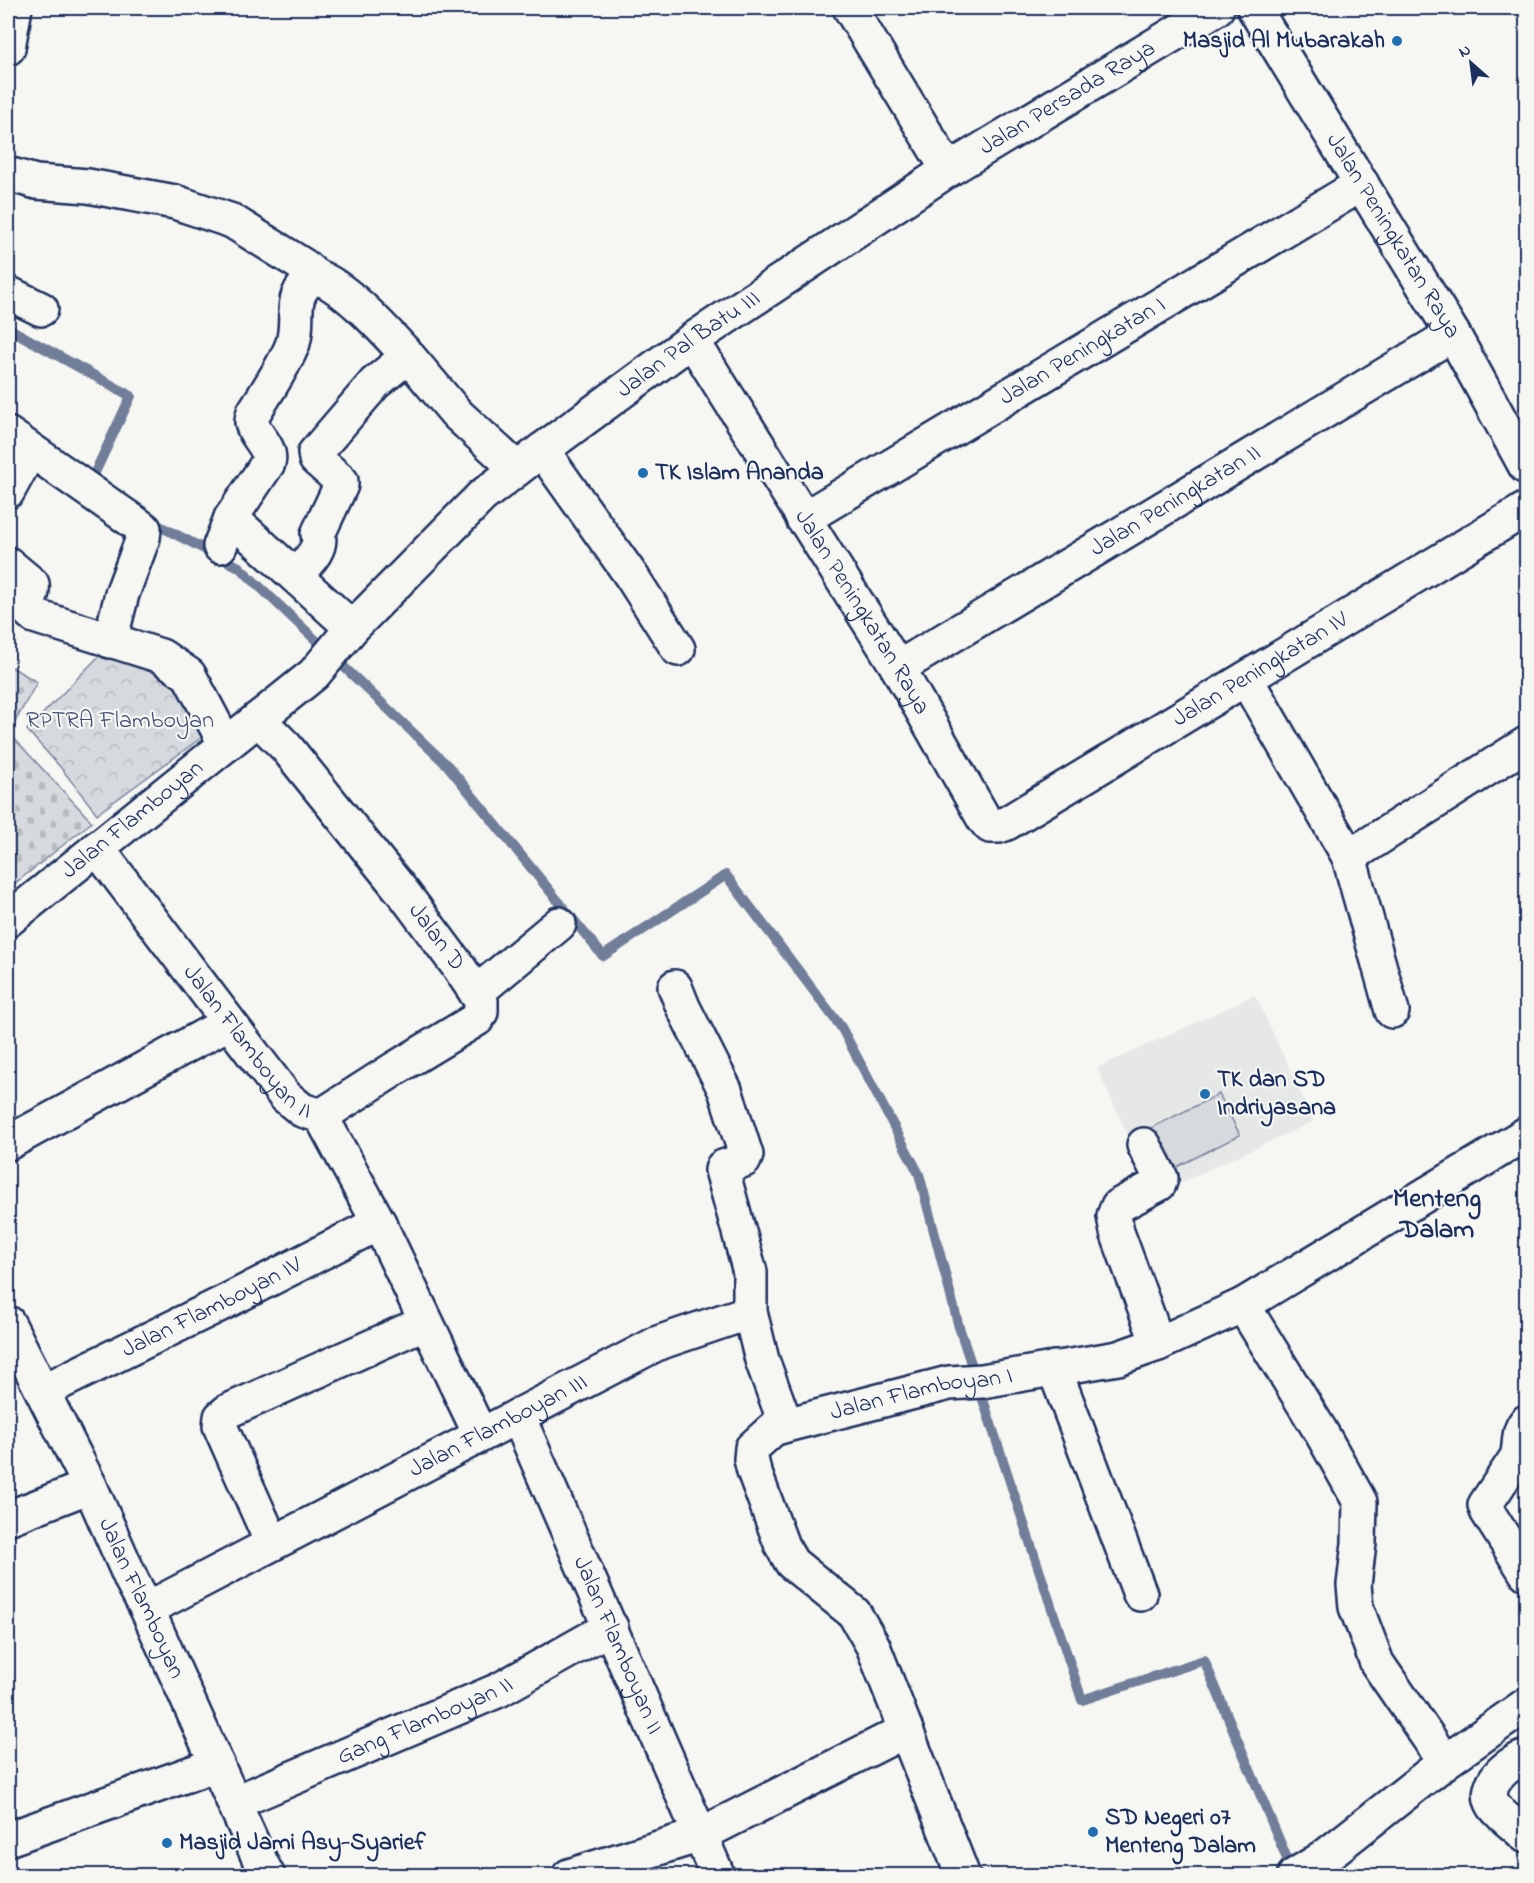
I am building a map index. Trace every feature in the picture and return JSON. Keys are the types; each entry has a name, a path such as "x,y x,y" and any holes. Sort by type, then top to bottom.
{"street":[{"path":"8,48 15,8"},
{"name":"Jalan Persada Raya","path":"948,170 1217,8"},
{"name":"Jalan Peningkatan Raya","path":"1254,8 1453,334 1527,466"},
{"path":"863,12 948,170"},
{"name":"Jalan Pal Batu III","path":"314,674 346,636 482,496 692,340 948,170"},
{"path":"8,174 36,182 88,186 175,202 232,221 304,266 315,276 326,279 377,322 457,414 529,459 639,587 678,649"},
{"name":"Jalan Peningkatan I","path":"803,519 1362,184"},
{"path":"315,276 306,282 296,297 296,324 292,344 254,412 252,423 270,457 268,463 226,532 295,576 346,636"},
{"path":"8,292 41,309"},
{"name":"Jalan Peningkatan II","path":"898,668 1453,334"},
{"name":"Jalan Peningkatan Raya","path":"692,340 898,668 990,826"},
{"path":"295,576 318,548 320,540 318,534 341,485 316,459 315,453 375,383 408,356"},
{"path":"8,491 27,458 17,441"},
{"path":"17,441 129,516 144,529 122,594 110,641"},
{"name":"Jalan Peningkatan IV","path":"990,826 1007,823 1527,508"},
{"path":"8,564 33,584 28,610 34,616 161,656 189,675 226,745"},
{"name":"Jalan Flamboyan","path":"8,920 314,674"},
{"path":"1246,679 1349,857 1392,1011"},
{"name":"Jalan D","path":"258,720 286,747 405,895 476,993 482,1007 477,1020 321,1116"},
{"path":"1349,857 1527,744"},
{"name":"Jalan Flamboyan II","path":"97,848 285,1096 302,1110 321,1116 379,1223 480,1434"},
{"path":"476,993 559,924"},
{"path":"675,987 725,1090 746,1155 744,1160 723,1167 722,1170 750,1272 750,1312 762,1360 786,1425"},
{"path":"8,1143 228,1023"},
{"name":"Jalan Flamboyan I","path":"963,1875 873,1646 854,1614 792,1563 782,1546 751,1459 752,1448 762,1437 786,1425 949,1383 982,1381 1118,1358 1188,1332 1243,1305 1527,1134"},
{"path":"1144,1146 1161,1178 1159,1184 1119,1206 1114,1216 1117,1232 1158,1344"},
{"name":"Jalan Flamboyan IV","path":"43,1391 379,1223"},
{"path":"1243,1305 1321,1432 1360,1502 1359,1543 1354,1586 1356,1607 1377,1663 1445,1762"},
{"name":"Jalan Flamboyan III","path":"147,1608 658,1342 750,1312"},
{"path":"272,1543 220,1426 221,1417 228,1411 426,1322"},
{"name":"Jalan Flamboyan","path":"8,1323 16,1363 43,1391 90,1485 234,1803 257,1872"},
{"path":"1054,1368 1140,1594"},
{"name":"Jalan Flamboyan II","path":"518,1416 718,1875"},
{"path":"1527,1422 1519,1435 1520,1449 1517,1457 1485,1505 1527,1573"},
{"path":"8,1518 90,1485"},
{"name":"Gang Flamboyan II","path":"234,1803 499,1690 611,1627"},
{"path":"1294,1875 1323,1858 1445,1762 1527,1705"},
{"path":"569,1875 700,1835 905,1731"},
{"path":"1527,1757 1511,1763 1498,1774 1491,1793 1495,1807 1527,1836"},
{"path":"8,1839 217,1764"}],"shaded area":[{"name":"TK dan SD Indriyasana","path":"1255,995 1314,1121 1155,1194 1097,1068"}],"green space":[{"name":"RPTRA Flamboyan","path":"99,656 169,668 209,732 97,814 27,730"},
{"path":"8,665 37,682 9,733 92,822 8,889"},
{"path":"1219,1094 1240,1135 1163,1174 1143,1132"}],"waterway":[{"path":"8,328 131,396 89,485"},
{"path":"148,520 239,567 448,766 603,956 726,875 841,1027 919,1174 959,1327 1082,1700 1204,1660 1293,1873"}],"place":[{"name":"Masjid Al Mubarakah","path":"1397,41"},
{"name":"TK Islam Ananda","path":"643,473"},
{"name":"TK dan SD Indriyasana","path":"1205,1094"},
{"name":"SD Negeri 07 Menteng Dalam","path":"1093,1832"},
{"name":"Masjid Jami Asy-Syarief","path":"167,1843"}],"district":[{"name":"Menteng Dalam","path":"1437,1214"}]}
